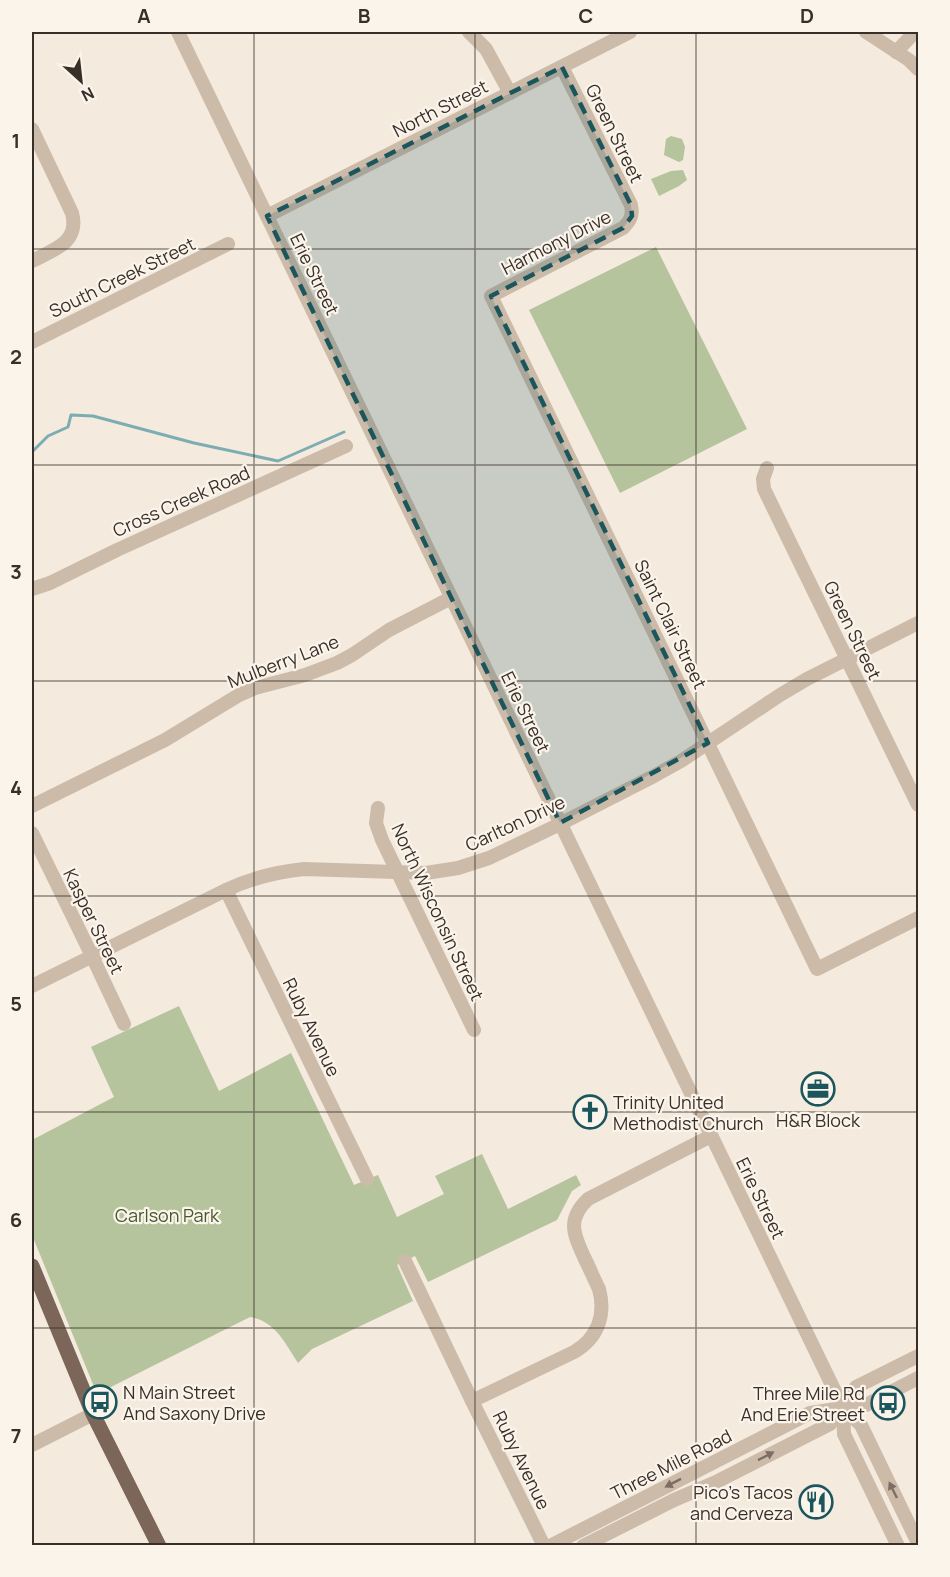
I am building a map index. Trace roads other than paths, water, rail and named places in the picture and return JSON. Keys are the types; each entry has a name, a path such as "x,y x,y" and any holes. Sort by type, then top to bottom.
{"main road":[{"path":"32,1266 93,1414 159,1545"}],"street":[{"name":"Erie Street","path":"178,32 843,1408 861,1425 918,1543"},
{"path":"469,32 486,49 510,93"},
{"name":"North Street","path":"267,216 630,32"},
{"path":"866,32 909,60 918,69"},
{"path":"896,52 915,32"},
{"name":"Green Street","path":"562,67 631,205 632,216"},
{"path":"32,129 74,220 73,230 64,244 32,261"},
{"name":"Harmony Drive","path":"491,296 623,228 632,216"},
{"name":"South Creek Street","path":"32,342 228,244"},
{"name":"Saint Clair Street","path":"491,296 817,969 918,918"},
{"name":"Cross Creek Road","path":"32,589 50,583 117,550 346,446"},
{"name":"Green Street","path":"766,468 763,479 764,489 848,659 912,777 918,805"},
{"name":"Mulberry Lane","path":"32,806 165,740 239,695 337,663 389,630 451,598"},
{"name":"Carlton Drive","path":"32,986 254,878 287,871 321,869 442,871 474,864 499,854 654,776 681,761 780,695 918,623"},
{"name":"North Wisconsin Street","path":"378,808 376,823 382,840 474,1030"},
{"name":"Kasper Street","path":"32,833 124,1024"},
{"name":"Ruby Avenue","path":"226,890 367,1179"},
{"path":"472,1401 574,1352 596,1331 600,1323 602,1298 574,1231 574,1222 581,1205 588,1199 711,1136"},
{"name":"Ruby Avenue","path":"405,1261 544,1545"},
{"name":"Three Mile Road","path":"582,1545 714,1483 830,1424 856,1387 918,1356"},
{"name":"Three Mile Road","path":"550,1545 810,1413 866,1405 918,1378"},
{"name":"Erie Street","path":"843,1408 844,1434 897,1545"},
{"path":"32,1445 93,1414"},
{"path":"886,1522 904,1513"}],"waterway":[{"path":"32,452 48,436 68,427 71,415 93,416 194,443 278,461 344,432"}],"place":[{"name":"H&R Block","path":"818,1089"},
{"name":"Trinity United Methodist Church","path":"590,1112"},
{"name":"N Main Street And Saxony Drive","path":"100,1402"},
{"name":"Three Mile Rd And Erie Street","path":"888,1403"},
{"name":"Pico's Tacos and Cerveza","path":"816,1502"}],"park label":[{"name":"Carlson Park","path":"167,1215"}]}
